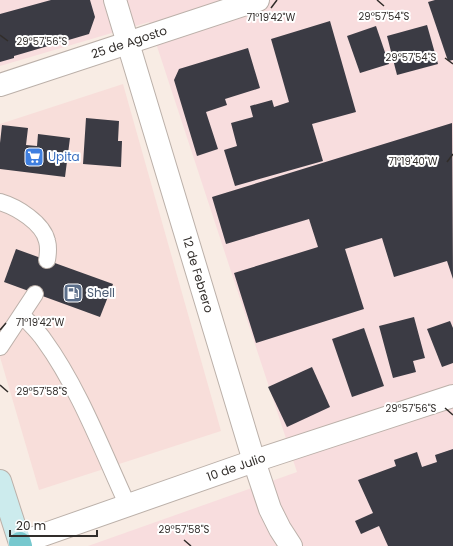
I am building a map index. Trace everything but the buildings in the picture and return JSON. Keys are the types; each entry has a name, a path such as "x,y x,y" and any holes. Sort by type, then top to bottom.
{"main road":[{"path":"0,481 21,544"}],"street":[{"name":"12 de Febrero","path":"115,0 254,461 270,509 291,546"},
{"name":"25 de Agosto","path":"0,85 258,0"},
{"name":"10 de Julio","path":"21,544 254,461 453,396"}],"lane":[{"path":"0,202 8,204 24,213 44,233 49,250 47,260"},
{"path":"0,347 35,294"},
{"path":"22,315 44,339 61,366 87,415 128,506"}],"shaded area":[{"path":"0,0 453,0 453,546 88,546 297,472 149,22 0,66"},
{"path":"123,84 221,431 39,490 0,357 0,124"}],"place":[{"name":"Upita","path":"34,157"},
{"name":"Shell","path":"73,293"}]}
